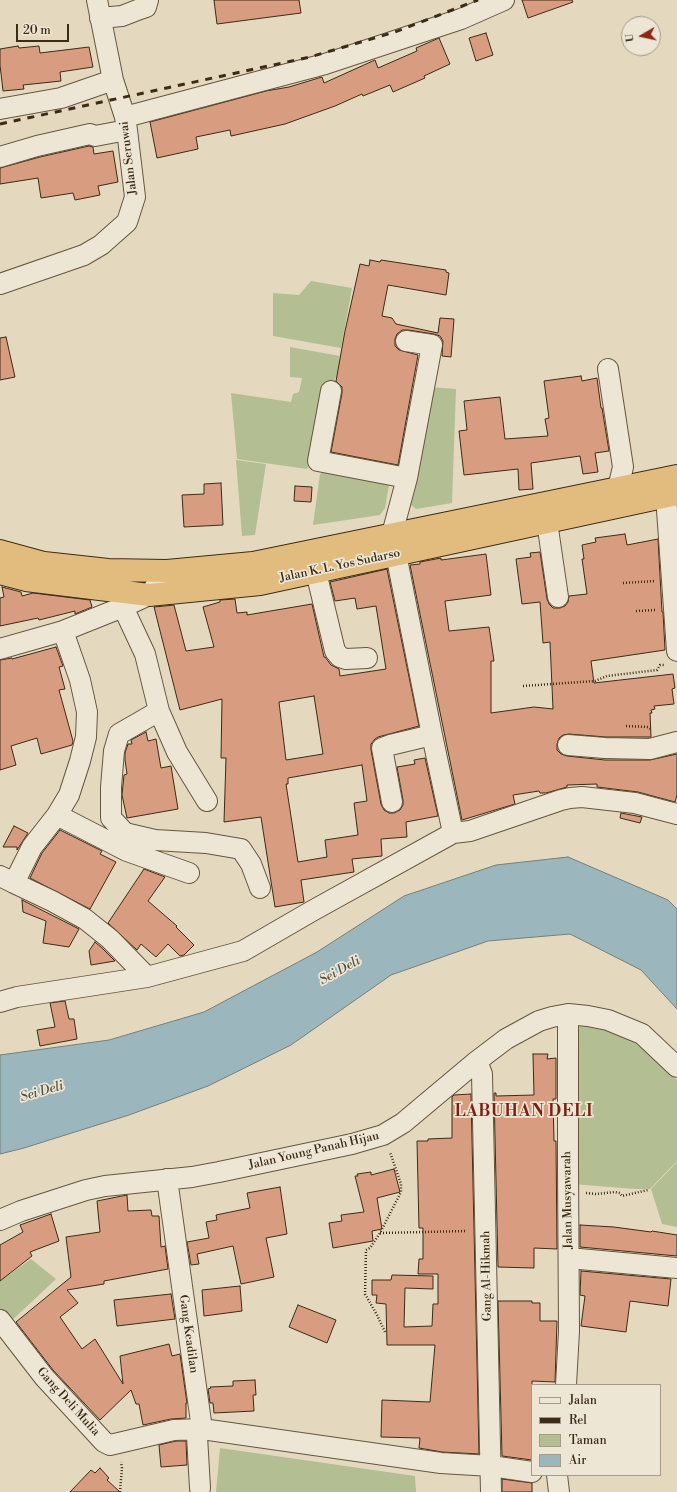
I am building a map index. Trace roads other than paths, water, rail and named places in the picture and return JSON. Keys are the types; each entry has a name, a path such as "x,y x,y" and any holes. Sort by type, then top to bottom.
{"highway":[{"name":"Jalan K. L. Yos Sudarso","path":"0,573 26,580 149,595 260,584 316,572 394,544 618,488 677,476"},
{"name":"Jalan K. L. Yos Sudarso","path":"0,551 44,563 108,570 167,571 253,563 548,522 672,495"}],"street":[{"path":"99,9 122,16 146,7 148,0"},
{"path":"0,157 37,146 90,134 95,136 126,124 325,64 454,21 504,0"},
{"name":"Jalan Seruwai","path":"0,284 84,255 101,245 127,222 135,197 126,124 113,80 99,9"},
{"path":"0,109 61,98 113,80"},
{"path":"406,341 432,345 394,544 453,833"},
{"path":"608,369 623,467 618,488"},
{"path":"331,391 318,461 407,478"},
{"path":"672,495 674,658"},
{"path":"548,522 558,597"},
{"path":"0,649 63,631 124,607 149,595 167,571"},
{"path":"316,572 334,651 340,657 346,659 367,658"},
{"path":"124,607 145,654 159,711 177,752 207,801"},
{"path":"63,631 80,680 86,712 86,737 69,795 56,815 7,880 52,901 85,919 110,939 147,977"},
{"path":"159,711 119,734 114,751 111,787 111,818 125,833 155,840 206,843 241,849 251,864 260,888"},
{"path":"392,802 382,748 432,736"},
{"path":"568,745 650,749 677,742"},
{"path":"0,1002 17,997 147,977 243,952 312,911 453,833 470,831 570,798 635,803 677,814"},
{"path":"56,815 126,851 188,873"},
{"name":"Jalan Young Panah Hijau","path":"0,1220 20,1211 86,1190 105,1186 192,1176 248,1166 352,1144 383,1135 403,1123 477,1061 506,1039 539,1021 568,1014 608,1020 642,1034 677,1067"},
{"name":"Jalan Musyawarah","path":"566,1384 569,1331 568,1014"},
{"name":"Gang Al-Hikmah","path":"477,1061 482,1074 491,1492"},
{"name":"Gang Keadilan","path":"167,1179 202,1429 197,1436 200,1488"},
{"path":"569,1258 677,1268"},
{"name":"Gang Deli Mulia","path":"0,1320 44,1377 104,1442 110,1445 118,1444 174,1430 202,1429"},
{"path":"202,1429 441,1463 491,1466 531,1472"},
{"path":"557,1476 559,1492"}],"water":[{"name":"Sei Deli","path":"568,857 668,900 677,909 677,1009 641,970 570,934 488,941 391,975 291,1045 208,1086 129,1115 24,1148 0,1154 0,1055 109,1040 204,1012 317,952 404,896 496,865"}],"railway":[{"path":"0,124 310,57 395,32 478,0"}],"district":[{"name":"LABUHAN DELI","path":"524,1112"}]}
